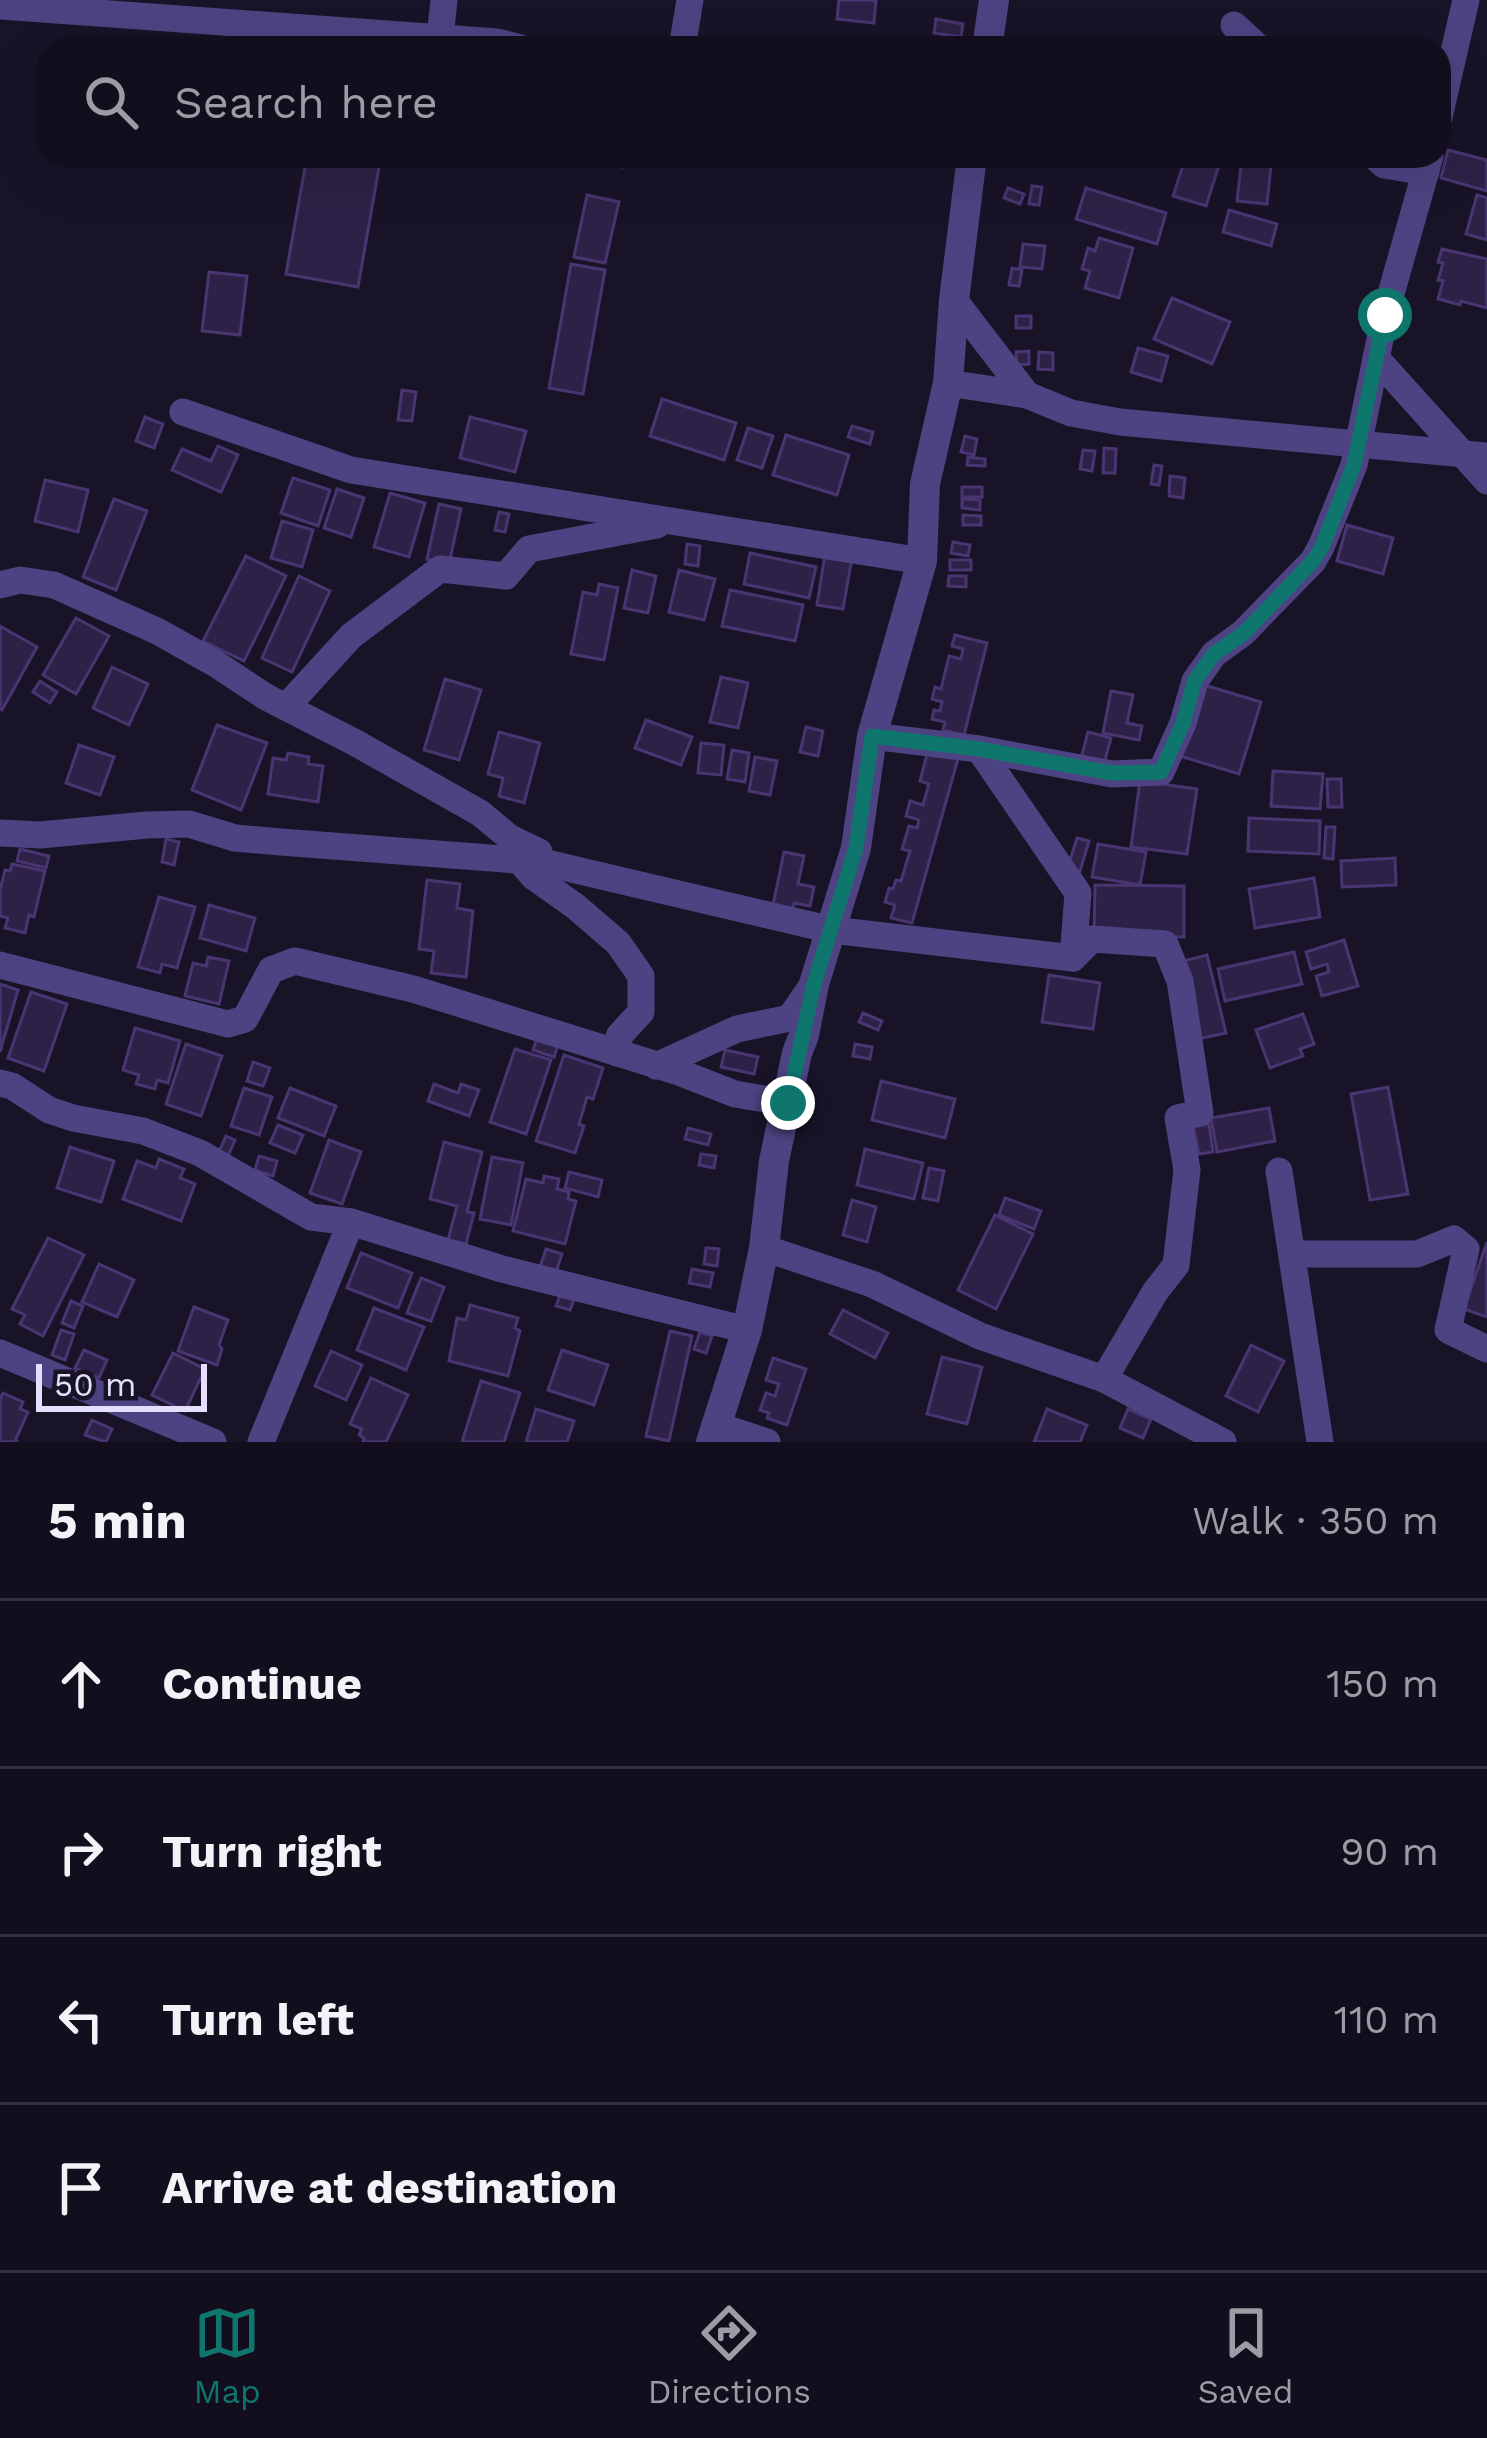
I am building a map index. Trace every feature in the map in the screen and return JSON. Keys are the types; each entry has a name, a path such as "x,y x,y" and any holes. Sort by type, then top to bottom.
{"street":[{"path":"440,36 445,0"},
{"path":"684,36 690,0"},
{"path":"989,36 994,0"},
{"path":"1451,65 1466,0"},
{"path":"0,7 107,7 419,36"},
{"path":"1234,25 1246,36"},
{"path":"767,1442 713,1434 747,1330 764,1248 774,1161 814,984 856,848 872,736 922,561 925,484 948,383 971,168"},
{"path":"872,736 1112,773 1161,772 1183,723 1195,680 1214,654 1244,633 1322,547 1354,465 1385,315 1427,168"},
{"path":"955,299 1027,395"},
{"path":"1376,358 1474,454 1487,482"},
{"path":"948,383 1027,395 1071,413 1120,422 1474,454"},
{"path":"183,412 351,470 922,561"},
{"path":"286,707 351,637 440,569 506,576 529,549 679,520"},
{"path":"0,585 20,580 54,585 158,631 480,813 510,838 539,852 531,862 534,877 618,943 641,976 641,1012 619,1036 617,1053"},
{"path":"979,749 1078,892 1073,958"},
{"path":"0,833 40,835 189,824 236,838 531,862 832,930 1073,958"},
{"path":"1073,958 1092,939 1165,944 1180,981 1200,1113 1178,1118 1187,1170 1176,1265 1104,1379"},
{"path":"0,964 228,1024 245,1019 271,970 295,961 413,989 735,1094 788,1103"},
{"path":"656,1066 737,1029 790,1018 814,984"},
{"path":"0,1083 49,1110 143,1131 200,1154 311,1217 351,1222 502,1269 747,1330"},
{"path":"1279,1171 1320,1442"},
{"path":"261,1442 351,1222"},
{"path":"1292,1254 1417,1254 1454,1238 1466,1250 1448,1330 1487,1349"},
{"path":"764,1248 872,1284 980,1336 1104,1379 1222,1442"},
{"path":"0,1353 213,1442"}],"building":[{"path":"839,0 876,0 874,23 837,19"},
{"path":"936,19 963,24 961,36 934,33"},
{"path":"1451,151 1487,160 1487,191 1441,178 1444,168 1451,168"},
{"path":"305,168 379,168 358,287 286,274"},
{"path":"1182,168 1218,168 1206,206 1173,196"},
{"path":"1241,168 1271,168 1267,204 1237,201"},
{"path":"1032,186 1042,187 1039,205 1029,204"},
{"path":"1008,188 1024,194 1020,204 1004,198"},
{"path":"1086,188 1166,213 1157,244 1076,219"},
{"path":"587,195 619,202 605,263 574,257"},
{"path":"1477,195 1487,198 1487,240 1466,234"},
{"path":"1229,210 1277,224 1271,246 1223,232"},
{"path":"1099,238 1133,248 1119,298 1085,288 1090,271 1082,269 1088,248 1095,251"},
{"path":"1023,244 1045,246 1042,269 1020,267"},
{"path":"1442,249 1487,259 1487,308 1438,299"},
{"path":"571,264 605,270 583,394 549,388"},
{"path":"1012,268 1022,270 1019,286 1009,285"},
{"path":"209,272 247,276 240,335 202,331"},
{"path":"1172,298 1230,322 1212,364 1154,339"},
{"path":"1016,316 1031,316 1031,328 1016,328"},
{"path":"1138,348 1168,356 1161,381 1131,372"},
{"path":"1029,351 1029,364 1017,365 1016,352"},
{"path":"1039,352 1053,353 1053,370 1038,369"},
{"path":"402,390 416,392 412,421 398,420"},
{"path":"662,399 736,423 724,460 650,436"},
{"path":"145,417 163,424 154,448 136,441"},
{"path":"470,417 526,431 515,472 460,458"},
{"path":"852,426 873,432 870,444 848,437"},
{"path":"748,428 773,436 762,468 737,460"},
{"path":"786,435 849,455 837,495 773,475"},
{"path":"965,436 977,439 974,455 961,452"},
{"path":"218,446 238,455 221,492 172,470 182,449 211,461"},
{"path":"1104,448 1116,449 1115,473 1103,473"},
{"path":"1083,450 1095,451 1092,471 1080,469"},
{"path":"968,457 985,459 985,466 967,465"},
{"path":"1154,465 1162,466 1159,485 1151,484"},
{"path":"1170,476 1185,478 1183,498 1169,496"},
{"path":"293,478 330,490 318,526 281,513"},
{"path":"45,480 88,490 78,532 35,521"},
{"path":"962,487 982,487 982,497 962,497"},
{"path":"337,489 364,498 351,537 324,528"},
{"path":"390,493 425,503 409,557 374,547"},
{"path":"114,499 147,511 116,590 83,577"},
{"path":"962,499 980,500 980,510 962,508"},
{"path":"439,504 461,509 449,564 427,559"},
{"path":"499,512 509,514 505,532 495,530"},
{"path":"963,515 981,516 981,525 963,525"},
{"path":"282,521 313,530 302,567 271,558"},
{"path":"1347,525 1393,538 1383,574 1337,561"},
{"path":"953,542 970,545 968,556 951,553"},
{"path":"687,544 700,546 698,566 685,564"},
{"path":"750,553 816,567 809,598 744,584"},
{"path":"825,554 852,558 843,609 817,605"},
{"path":"246,556 286,576 244,661 203,641"},
{"path":"950,560 971,560 971,570 950,570"},
{"path":"632,570 656,576 648,613 624,608"},
{"path":"679,570 715,579 704,620 669,612"},
{"path":"299,576 330,591 292,672 262,658"},
{"path":"949,576 966,576 966,587 948,586"},
{"path":"599,584 618,588 604,660 571,654 583,592 597,595"},
{"path":"730,590 803,605 795,641 722,626"},
{"path":"76,618 109,636 76,694 43,675"},
{"path":"0,626 37,647 2,710 0,709"},
{"path":"955,635 987,643 964,735 943,730 945,722 932,719 934,710 940,711 942,702 932,699 935,687 941,689 949,656 961,659 963,649 952,646"},
{"path":"112,667 148,684 129,725 93,708"},
{"path":"721,677 748,683 738,728 710,722"},
{"path":"445,679 481,690 459,760 424,750"},
{"path":"40,681 57,692 50,703 33,692"},
{"path":"1201,684 1261,702 1239,774 1180,756"},
{"path":"1111,691 1133,695 1127,723 1142,726 1139,740 1103,733"},
{"path":"646,720 692,737 681,765 635,748"},
{"path":"217,725 267,743 241,810 192,790"},
{"path":"806,727 823,731 818,756 800,752"},
{"path":"499,732 540,743 524,803 499,796 503,778 488,774"},
{"path":"1088,732 1111,738 1104,764 1081,758"},
{"path":"701,743 724,745 721,775 698,773"},
{"path":"79,745 114,757 100,795 66,783"},
{"path":"929,747 959,755 912,923 891,918 895,905 885,902 889,888 901,881 910,851 902,849 909,826 917,828 919,820 906,816 910,801 923,805 929,784 920,781"},
{"path":"732,750 749,753 745,782 727,779"},
{"path":"288,753 323,766 318,802 268,794 273,758 286,760"},
{"path":"755,757 777,761 770,795 749,791"},
{"path":"1273,771 1323,774 1320,809 1271,806"},
{"path":"1327,779 1341,779 1342,807 1328,807"},
{"path":"1140,781 1197,789 1187,854 1131,847"},
{"path":"1249,818 1320,821 1319,854 1248,851"},
{"path":"1326,827 1335,827 1333,859 1324,858"},
{"path":"1077,838 1089,841 1080,871 1068,867"},
{"path":"166,839 179,842 174,865 162,862"},
{"path":"1098,844 1146,852 1140,885 1092,877"},
{"path":"20,849 49,856 46,868 17,861"},
{"path":"784,852 804,856 798,884 814,887 810,906 773,905"},
{"path":"1395,858 1396,885 1342,887 1341,861"},
{"path":"12,864 45,871 34,917 29,915 25,933 5,928 8,918 0,916 0,891 5,870 10,871"},
{"path":"1314,878 1320,917 1255,928 1249,889"},
{"path":"427,880 460,884 457,908 473,911 466,977 431,973 434,951 419,949"},
{"path":"1095,885 1184,886 1184,937 1094,935"},
{"path":"159,897 195,907 177,968 162,964 160,973 138,967"},
{"path":"209,905 255,918 246,951 200,938"},
{"path":"1344,940 1358,986 1322,996 1316,976 1329,972 1327,964 1311,969 1306,952"},
{"path":"1294,952 1302,984 1225,1001 1218,969"},
{"path":"1207,955 1226,1033 1198,1039 1179,962"},
{"path":"208,957 229,961 219,1004 185,996 193,963 206,966"},
{"path":"1049,975 1100,983 1093,1029 1042,1022"},
{"path":"0,984 18,990 0,1052"},
{"path":"31,992 67,1004 44,1071 8,1058"},
{"path":"863,1013 882,1021 878,1030 859,1022"},
{"path":"1303,1014 1314,1044 1300,1049 1303,1056 1270,1068 1256,1030"},
{"path":"135,1028 180,1041 168,1083 157,1080 155,1089 136,1084 139,1075 123,1070"},
{"path":"537,1038 558,1045 554,1057 533,1050"},
{"path":"186,1044 222,1056 201,1116 166,1104"},
{"path":"855,1044 872,1047 870,1059 853,1056"},
{"path":"515,1049 551,1060 526,1134 490,1122"},
{"path":"725,1050 758,1057 754,1074 721,1067"},
{"path":"564,1055 603,1068 593,1099 587,1097 575,1153 536,1141"},
{"path":"253,1062 270,1068 263,1086 247,1081"},
{"path":"881,1081 955,1099 945,1138 872,1120"},
{"path":"434,1084 458,1093 461,1084 479,1090 469,1116 428,1101"},
{"path":"1388,1087 1408,1194 1370,1200 1351,1094"},
{"path":"244,1088 272,1097 259,1135 231,1126"},
{"path":"290,1088 336,1106 324,1136 278,1118"},
{"path":"1269,1108 1275,1141 1217,1152 1211,1118"},
{"path":"1209,1124 1213,1152 1199,1154 1193,1125"},
{"path":"278,1125 303,1135 295,1153 270,1143"},
{"path":"688,1128 711,1134 708,1145 685,1139"},
{"path":"226,1136 235,1140 227,1158 218,1154"},
{"path":"329,1140 361,1152 342,1204 310,1193"},
{"path":"444,1142 482,1152 467,1212 474,1213 466,1244 448,1240 457,1206 430,1199"},
{"path":"70,1147 114,1161 101,1202 57,1188"},
{"path":"865,1149 923,1163 914,1199 857,1185"},
{"path":"701,1154 716,1156 714,1168 699,1165"},
{"path":"259,1156 277,1161 273,1176 255,1170"},
{"path":"492,1157 523,1163 511,1225 480,1219"},
{"path":"159,1159 184,1169 180,1178 195,1184 181,1221 123,1199 137,1161 156,1168"},
{"path":"929,1168 944,1171 938,1201 923,1198"},
{"path":"569,1172 602,1180 598,1197 565,1188"},
{"path":"544,1176 559,1179 557,1189 569,1192 568,1199 576,1201 565,1244 513,1231 526,1179 543,1183"},
{"path":"1005,1198 1041,1211 1034,1229 999,1215"},
{"path":"852,1200 876,1207 867,1242 843,1235"},
{"path":"995,1215 1033,1234 996,1309 958,1290"},
{"path":"48,1238 84,1255 43,1336 20,1324 25,1315 12,1309"},
{"path":"1487,1242 1487,1317 1464,1309"},
{"path":"706,1248 719,1249 717,1266 704,1264"},
{"path":"546,1249 562,1254 556,1272 540,1267"},
{"path":"361,1253 412,1273 398,1308 347,1288"},
{"path":"99,1264 134,1280 117,1317 82,1302"},
{"path":"692,1269 713,1273 710,1287 689,1283"},
{"path":"421,1278 444,1287 431,1321 407,1313"},
{"path":"560,1296 574,1300 570,1310 556,1306"},
{"path":"71,1301 83,1306 74,1328 62,1323"},
{"path":"470,1305 518,1318 515,1328 520,1331 508,1376 449,1361 457,1318 466,1320"},
{"path":"194,1307 228,1320 217,1365 178,1351"},
{"path":"374,1308 424,1327 406,1370 357,1350"},
{"path":"843,1310 888,1333 875,1358 830,1334"},
{"path":"61,1330 74,1334 65,1360 52,1355"},
{"path":"670,1331 692,1336 669,1441 646,1436"},
{"path":"700,1332 712,1336 706,1353 694,1349"},
{"path":"1251,1345 1284,1361 1258,1412 1226,1396"},
{"path":"84,1350 107,1360 99,1378 75,1368"},
{"path":"562,1350 608,1365 594,1405 548,1390"},
{"path":"331,1351 362,1365 346,1400 315,1386"},
{"path":"173,1353 205,1369 185,1411 152,1395"},
{"path":"942,1357 982,1367 967,1424 927,1414"},
{"path":"773,1358 806,1369 787,1425 760,1410 766,1393 775,1396 779,1384 766,1380"},
{"path":"371,1378 408,1395 386,1442 363,1442 362,1429 350,1424"},
{"path":"481,1381 520,1393 504,1442 462,1442"},
{"path":"3,1393 23,1402 20,1409 28,1412 18,1442 0,1442"},
{"path":"536,1409 574,1421 567,1442 526,1442"},
{"path":"1047,1409 1087,1425 1080,1442 1034,1442"},
{"path":"1128,1409 1151,1419 1143,1438 1120,1428"},
{"path":"92,1420 112,1429 106,1442 85,1435"}],"route":[{"path":"788,1103 814,984 856,848 872,736 1112,773 1161,772 1183,723 1195,680 1214,654 1244,633 1322,547 1354,465 1385,315"}]}
